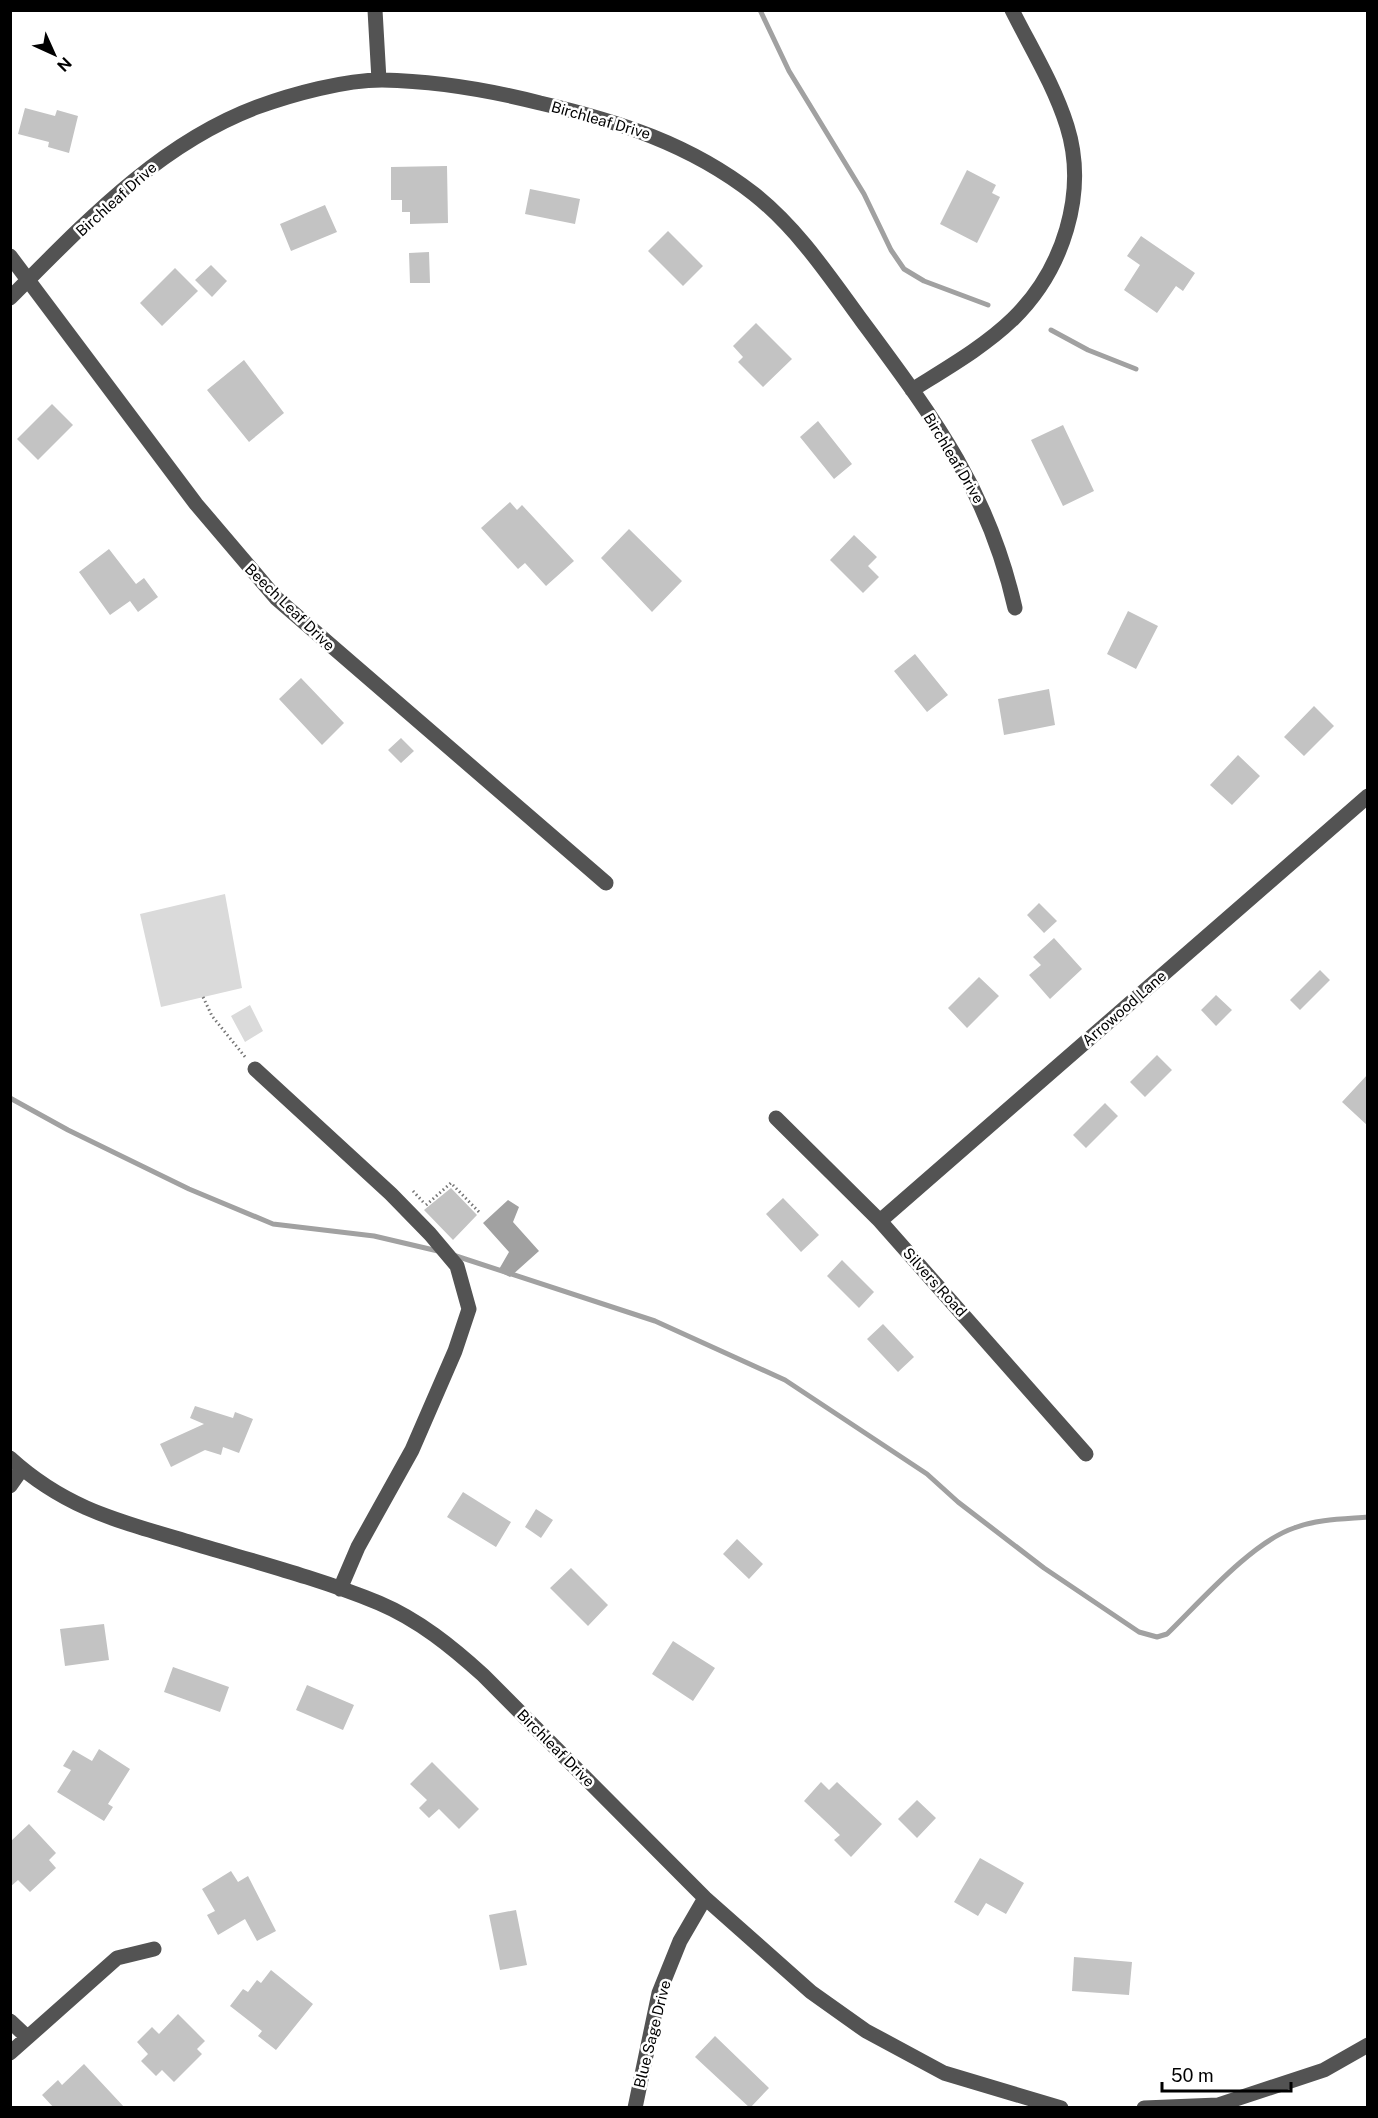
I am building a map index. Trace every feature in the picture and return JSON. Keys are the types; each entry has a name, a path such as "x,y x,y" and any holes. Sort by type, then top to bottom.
{"street":[{"path":"375,10 379,80"},
{"path":"912,390 993,336 1027,303 1053,265 1069,220 1075,176 1068,128 1056,97 1012,10"},
{"name":"Birchleaf Drive","path":"10,298 137,177 206,130 258,106 291,96 379,80 493,91 565,108 638,129 693,154 754,194 793,231 822,266 955,453 984,509 1005,566 1015,608"},
{"name":"Beech Leaf Drive","path":"10,256 196,504 276,598 606,883"},
{"name":"Arrowood Lane","path":"880,1221 1368,795"},
{"path":"255,1069 391,1194 430,1234 457,1266 469,1309 455,1352 412,1450 358,1547 340,1590"},
{"name":"Silvers Road","path":"776,1118 880,1221 1086,1454"},
{"path":"10,1486 16,1463"},
{"name":"Birchleaf Drive","path":"16,1463 63,1499 97,1515 380,1604 450,1645 705,1898 811,1992 866,2031 944,2073 1061,2108"},
{"name":"Blue Sage Drive","path":"635,2108 659,1992 680,1941 705,1898"},
{"path":"10,2054 117,1958 154,1949"},
{"path":"10,2021 27,2037"},
{"path":"1144,2108 1218,2105 1324,2070 1368,2045"}],"path":[{"path":"202,997 218,1023 255,1069"},
{"path":"413,1191 427,1206 451,1182 480,1213"}],"shaded area":[{"path":"225,894 242,988 161,1007 140,914"},
{"path":"250,1005 263,1031 245,1042 231,1016"},
{"path":"508,1200 519,1207 513,1222 539,1251 510,1277 498,1271 509,1252 483,1223"}],"building":[{"path":"25,108 55,116 57,110 78,116 69,153 48,147 49,142 18,134"},
{"path":"447,166 448,223 410,224 410,212 402,212 402,200 391,200 391,167"},
{"path":"967,170 996,185 992,193 1000,197 977,243 940,224"},
{"path":"530,189 580,199 575,224 525,214"},
{"path":"325,205 337,232 291,251 280,224"},
{"path":"668,231 703,266 683,286 648,251"},
{"path":"1141,236 1195,273 1183,291 1176,286 1157,313 1124,290 1140,265 1127,256"},
{"path":"429,252 430,283 410,283 409,253"},
{"path":"211,265 227,281 212,297 195,280"},
{"path":"175,268 198,291 162,326 140,303"},
{"path":"756,323 792,359 763,387 738,362 743,357 733,346"},
{"path":"244,360 284,413 249,442 207,390"},
{"path":"52,404 73,425 38,460 17,439"},
{"path":"818,421 852,464 834,479 800,437"},
{"path":"1063,425 1094,491 1063,506 1031,440"},
{"path":"510,502 517,510 522,505 574,561 546,586 525,563 518,569 481,528"},
{"path":"629,529 682,581 652,612 601,558"},
{"path":"854,535 877,557 868,566 879,577 863,593 830,560"},
{"path":"109,549 136,584 144,578 158,597 138,612 130,601 110,615 79,572"},
{"path":"1128,611 1158,626 1136,669 1107,654"},
{"path":"915,654 948,695 927,712 894,671"},
{"path":"301,678 344,723 322,745 279,699"},
{"path":"1049,689 1055,725 1004,735 998,699"},
{"path":"1314,706 1334,726 1304,756 1284,737"},
{"path":"401,738 414,751 401,763 388,750"},
{"path":"1238,755 1260,776 1232,805 1210,785"},
{"path":"1039,903 1057,921 1044,933 1027,915"},
{"path":"1054,938 1082,969 1050,999 1029,975 1041,965 1033,957"},
{"path":"1320,970 1330,980 1300,1010 1290,1000"},
{"path":"979,977 999,996 967,1028 948,1008"},
{"path":"1216,995 1232,1010 1216,1026 1201,1010"},
{"path":"1157,1055 1172,1070 1145,1097 1130,1082"},
{"path":"1368,1074 1368,1126 1342,1102"},
{"path":"1105,1103 1118,1116 1086,1148 1073,1135"},
{"path":"451,1188 477,1215 453,1240 424,1210"},
{"path":"783,1198 819,1235 801,1252 766,1214"},
{"path":"842,1260 874,1292 859,1308 827,1276"},
{"path":"883,1324 914,1357 898,1372 867,1339"},
{"path":"195,1406 233,1418 235,1412 253,1419 239,1453 223,1447 221,1455 205,1450 171,1467 160,1444 204,1424 190,1418"},
{"path":"463,1492 511,1522 496,1547 447,1517"},
{"path":"536,1509 553,1520 541,1538 525,1527"},
{"path":"737,1539 763,1564 749,1579 723,1554"},
{"path":"571,1568 608,1605 588,1626 550,1588"},
{"path":"104,1624 109,1660 65,1666 60,1629"},
{"path":"673,1641 715,1668 693,1701 652,1674"},
{"path":"173,1667 229,1687 220,1712 164,1692"},
{"path":"307,1685 354,1705 343,1730 296,1710"},
{"path":"99,1749 130,1769 108,1804 113,1807 104,1821 57,1792 71,1770 63,1766 73,1750 92,1761"},
{"path":"432,1762 479,1809 459,1829 439,1809 429,1818 419,1808 427,1800 410,1784"},
{"path":"821,1782 829,1790 837,1782 882,1824 851,1857 834,1840 840,1835 804,1801"},
{"path":"917,1800 936,1818 917,1838 898,1819"},
{"path":"29,1824 56,1853 49,1860 56,1868 30,1892 18,1880 10,1887 10,1842"},
{"path":"980,1858 1024,1883 1006,1914 986,1903 978,1916 954,1902"},
{"path":"231,1871 238,1882 248,1876 276,1931 257,1941 245,1919 218,1935 207,1915 215,1911 202,1889"},
{"path":"516,1910 527,1965 500,1970 489,1915"},
{"path":"1074,1957 1132,1962 1129,1995 1072,1991"},
{"path":"271,1970 313,2004 276,2050 258,2036 262,2031 230,2006 243,1989 248,1992 257,1980 261,1983"},
{"path":"178,2014 205,2041 197,2049 202,2054 174,2082 162,2070 156,2076 141,2061 148,2054 137,2042 152,2027 159,2034"},
{"path":"715,2036 769,2088 750,2108 695,2057"},
{"path":"84,2064 125,2108 54,2108 42,2095 58,2080 62,2085"}],"waterway":[{"path":"760,10 789,71 864,194 891,250 904,269 924,281 988,305"},
{"path":"1051,330 1088,350 1136,369"},
{"path":"10,1098 68,1130 189,1189 273,1224 374,1236 438,1251"},
{"path":"453,1255 655,1321 785,1380 927,1474 958,1502 1044,1568 1139,1632 1157,1637 1167,1634 1227,1574 1278,1535 1312,1523 1368,1517"}]}
